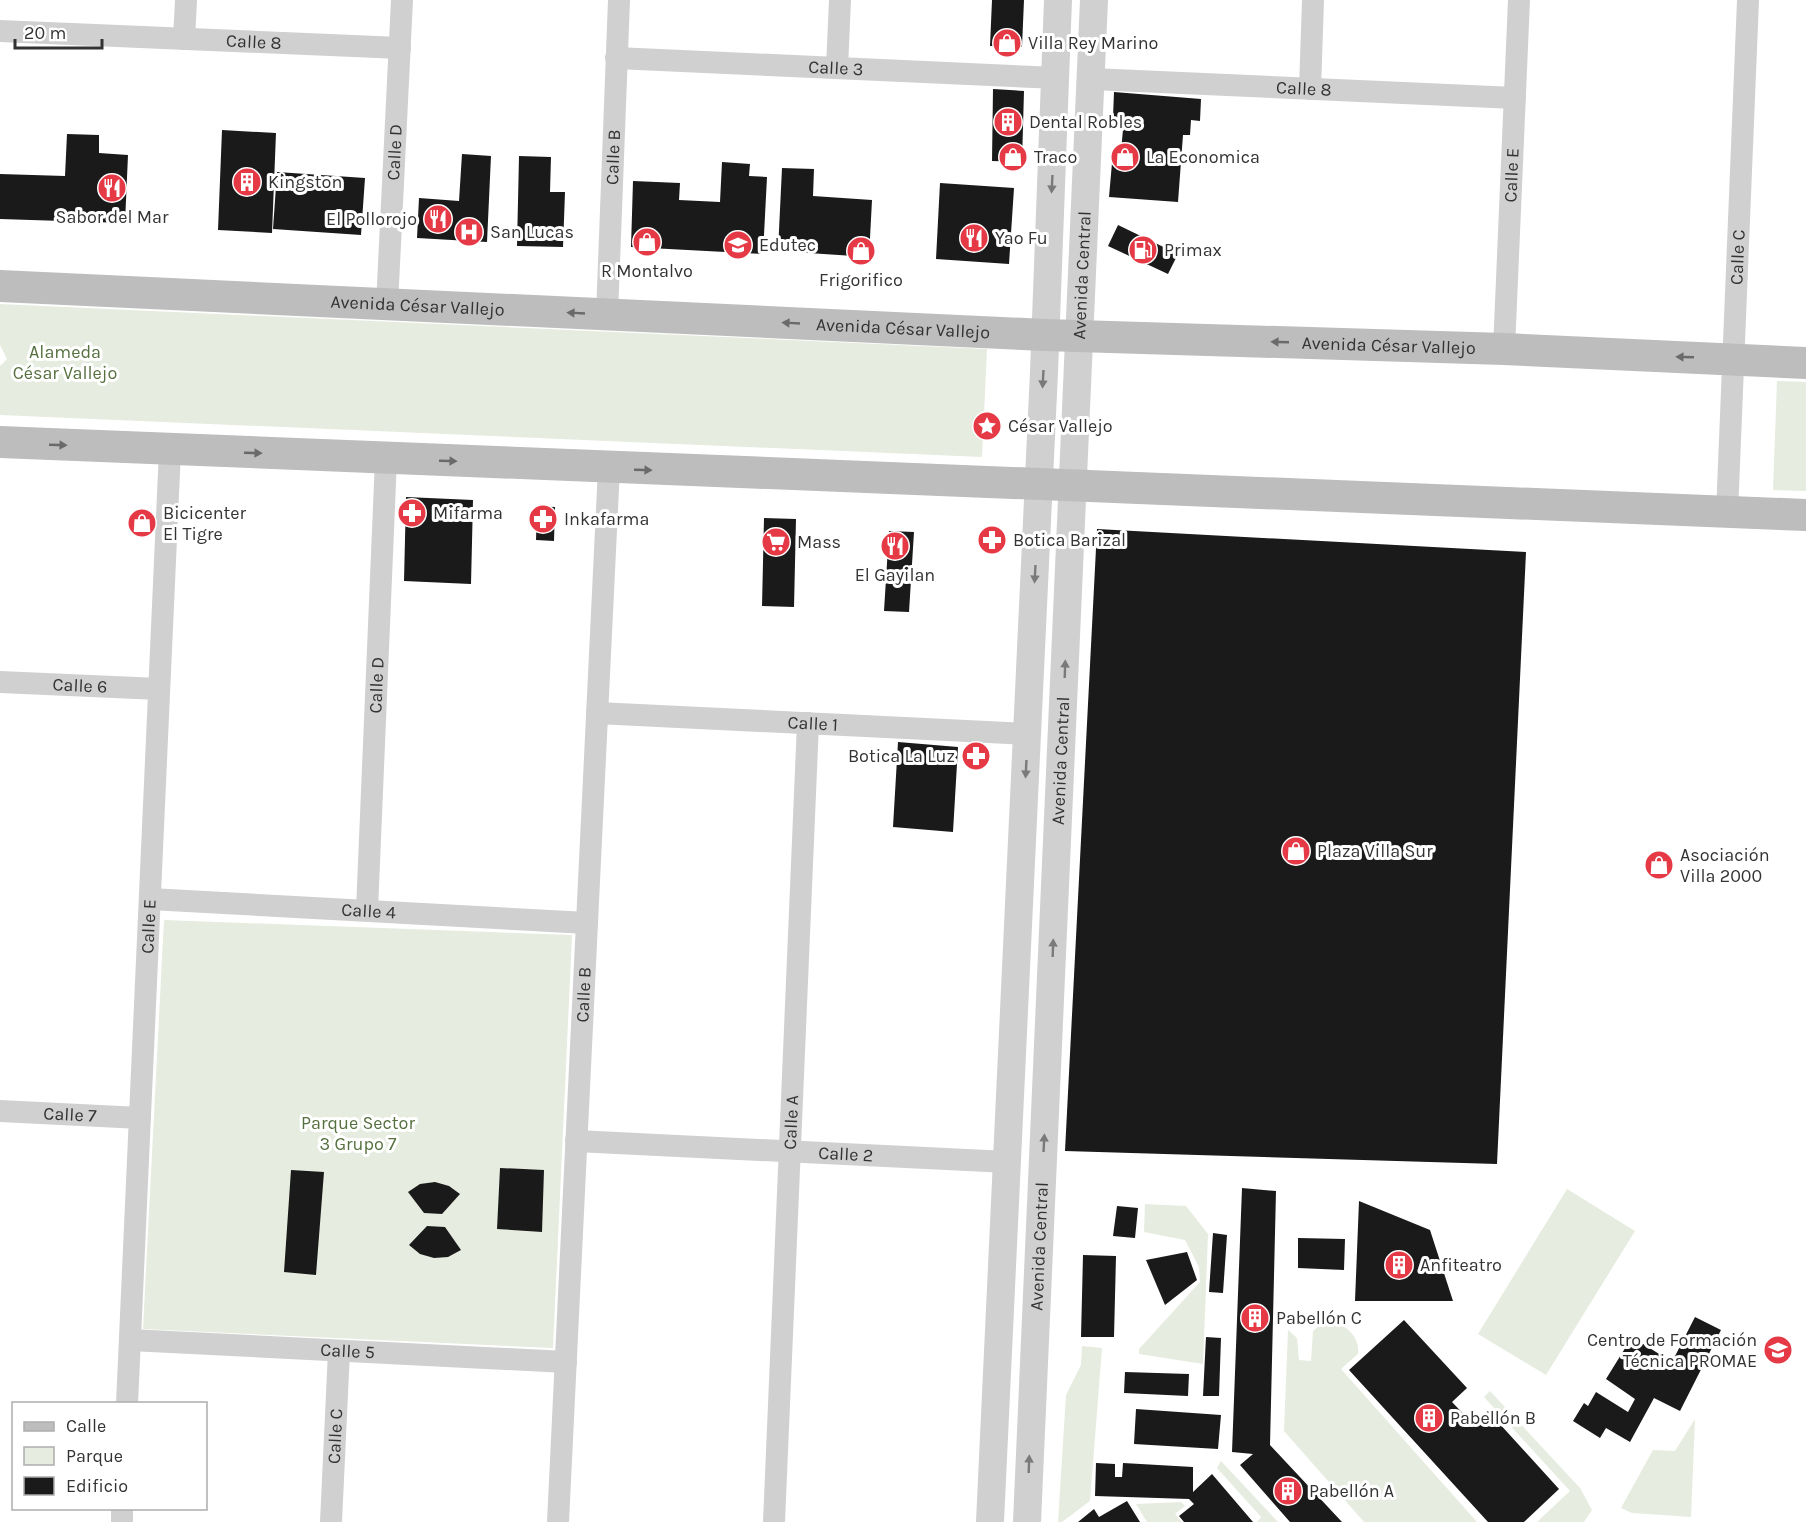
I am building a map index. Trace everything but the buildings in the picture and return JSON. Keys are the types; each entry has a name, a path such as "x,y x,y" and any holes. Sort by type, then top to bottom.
{"main road":[{"name":"Avenida César Vallejo","path":"0,286 1045,335 1504,350 1806,363"},
{"path":"0,442 1073,488 1806,515"}],"street":[{"path":"184,39 186,0"},
{"name":"Calle D","path":"387,305 402,0"},
{"name":"Calle B","path":"606,315 619,0"},
{"path":"837,68 840,0"},
{"name":"Avenida Central","path":"990,1522 1028,734 1057,78 1058,0"},
{"name":"Avenida Central","path":"1027,1522 1094,0"},
{"path":"1310,89 1313,0"},
{"name":"Calle E","path":"1504,350 1519,0"},
{"name":"Calle C","path":"1727,513 1748,0"},
{"name":"Calle 8","path":"0,31 400,48"},
{"name":"Calle 3","path":"616,58 1057,78"},
{"name":"Calle 8","path":"1092,79 1515,98"},
{"name":"Calle E","path":"127,1402 170,450"},
{"name":"Calle D","path":"367,910 386,459"},
{"name":"Calle B","path":"558,1522 609,468"},
{"name":"Calle 6","path":"0,682 159,689"},
{"name":"Calle 1","path":"597,713 1028,734"},
{"name":"Calle A","path":"774,1522 808,723"},
{"name":"Calle 4","path":"150,899 587,922"},
{"name":"Calle 7","path":"0,1111 140,1118"},
{"name":"Calle 2","path":"576,1142 1008,1162"},
{"name":"Calle 5","path":"130,1340 566,1362"},
{"name":"Calle C","path":"331,1522 339,1351"}],"green space":[{"name":"Alameda César Vallejo","path":"0,304 987,349 982,457 0,415 0,366 7,359 0,345"},
{"path":"1777,381 1806,382 1806,491 1773,490"},
{"name":"Parque Sector 3 Grupo 7","path":"164,920 572,935 553,1348 143,1329"},
{"path":"1567,1189 1635,1231 1546,1375 1478,1334"},
{"path":"1145,1204 1186,1206 1208,1234 1203,1364 1139,1354 1139,1349 1200,1282 1199,1267 1185,1240 1144,1232"},
{"path":"1332,1321 1343,1326 1357,1342 1358,1354 1341,1369 1477,1522 1364,1522 1284,1431 1288,1330 1297,1338 1299,1360 1311,1361 1313,1331 1321,1324"},
{"path":"1082,1346 1102,1348 1090,1501 1062,1522 1058,1522 1066,1395 1081,1365"},
{"path":"1490,1391 1580,1488 1592,1510 1584,1522 1537,1522 1570,1491 1484,1397"},
{"path":"1695,1419 1691,1517 1632,1513 1621,1508 1653,1450 1675,1451"},
{"path":"1221,1461 1278,1522 1257,1522 1261,1517 1217,1468"},
{"path":"1181,1502 1185,1506 1175,1514 1182,1522 1147,1522 1136,1504"}],"place":[{"name":"Villa Rey Marino","path":"1007,43"},
{"name":"Dental Robles","path":"1008,122"},
{"name":"Traco","path":"1013,157"},
{"name":"La Economica","path":"1125,157"},
{"name":"Kingston","path":"247,182"},
{"name":"Sabor del Mar","path":"112,188"},
{"name":"El Pollorojo","path":"438,219"},
{"name":"San Lucas","path":"469,232"},
{"name":"Yao Fu","path":"974,238"},
{"name":"R Montalvo","path":"647,242"},
{"name":"Edutec","path":"738,245"},
{"name":"Primax","path":"1143,250"},
{"name":"Frigorifico","path":"861,251"},
{"name":"César Vallejo","path":"987,426"},
{"name":"Mifarma","path":"412,513"},
{"name":"Inkafarma","path":"543,519"},
{"name":"Bicicenter El Tigre","path":"142,523"},
{"name":"Botica Barizal","path":"992,540"},
{"name":"Mass","path":"776,542"},
{"name":"El Gayilan","path":"895,546"},
{"name":"Botica La Luz","path":"976,756"},
{"name":"Plaza Villa Sur","path":"1296,851"},
{"name":"Asociación Villa 2000","path":"1659,865"},
{"name":"Anfiteatro","path":"1399,1265"},
{"name":"Pabellón C","path":"1255,1318"},
{"name":"Centro de Formación Técnica PROMAE","path":"1778,1350"},
{"name":"Pabellón B","path":"1429,1418"},
{"name":"Pabellón A","path":"1288,1491"}]}
